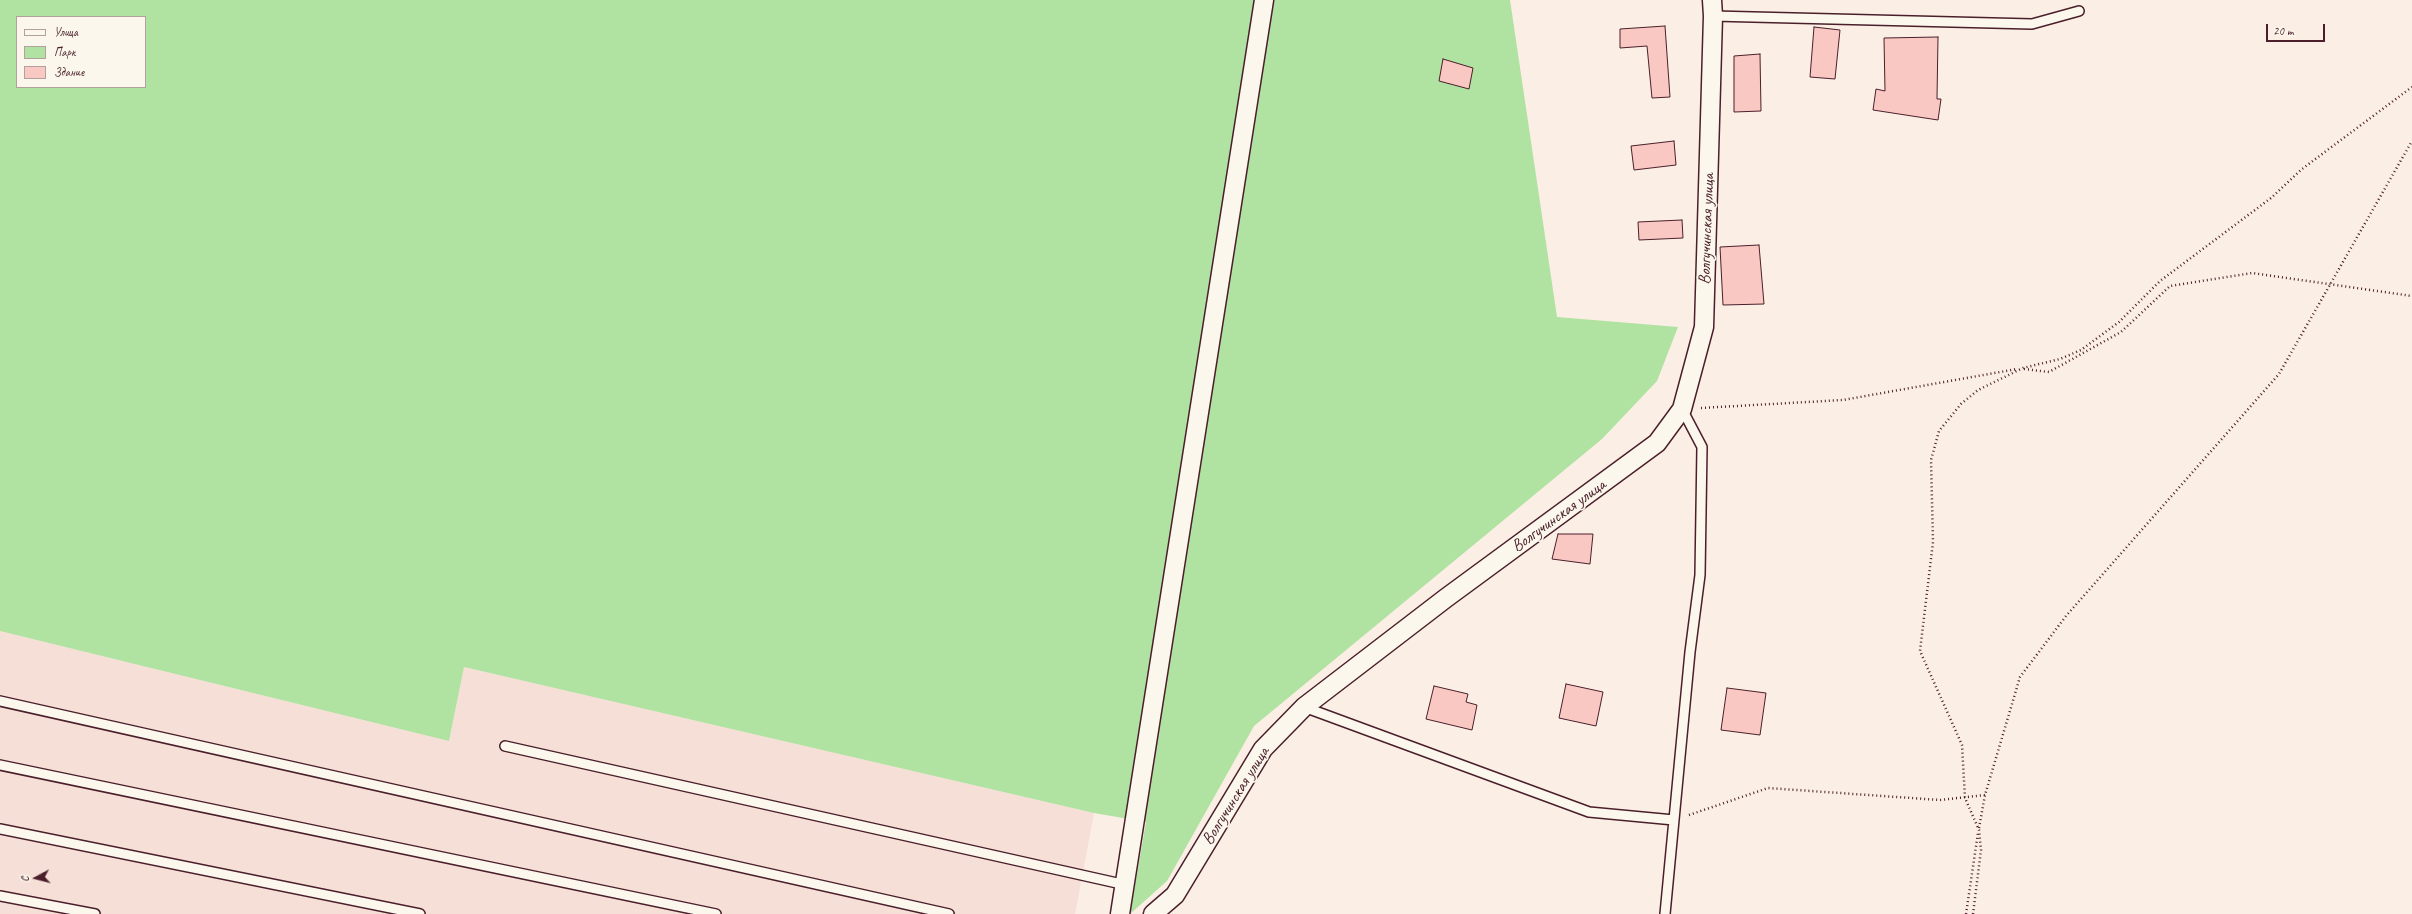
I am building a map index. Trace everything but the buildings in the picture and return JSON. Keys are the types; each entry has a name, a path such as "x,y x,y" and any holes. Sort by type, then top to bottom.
{"street":[{"path":"1120,914 1126,885 1264,0"},
{"name":"Волгучинская улица","path":"1153,914 1175,895 1263,749 1304,707 1446,598 1657,443 1682,409 1704,327 1712,8"}],"lane":[{"path":"1712,8 2032,24 2079,10"},
{"path":"1665,914 1700,575 1702,447 1682,409"},
{"path":"0,701 932,912 949,914"},
{"path":"1304,707 1589,812 1674,820"},
{"path":"505,746 1126,885"},
{"path":"0,765 716,914"},
{"path":"0,829 420,914"},
{"path":"0,896 95,914"}],"path":[{"path":"1682,409 1843,400 2023,368 2060,359 2081,350 2120,322 2160,281 2271,198 2302,169 2412,87"},
{"path":"1966,914 1985,795 2020,677 2066,616 2278,374 2412,142"},
{"path":"1973,914 1981,850 1979,830 1965,798 1962,745 1920,651 1933,542 1931,460 1939,432 1961,404 1978,390 2023,368 2050,372 2121,332 2170,286 2252,273 2412,296"},
{"path":"1674,820 1768,788 1940,800 1985,795"}],"shaded area":[{"path":"0,631 449,741 464,667 1094,813 1075,914 0,914"}],"green space":[{"path":"0,0 1510,0 1557,317 1678,327 1657,381 1602,439 1254,726 1167,881 1130,914 1146,822 1094,813 464,667 449,741 0,631"}]}
